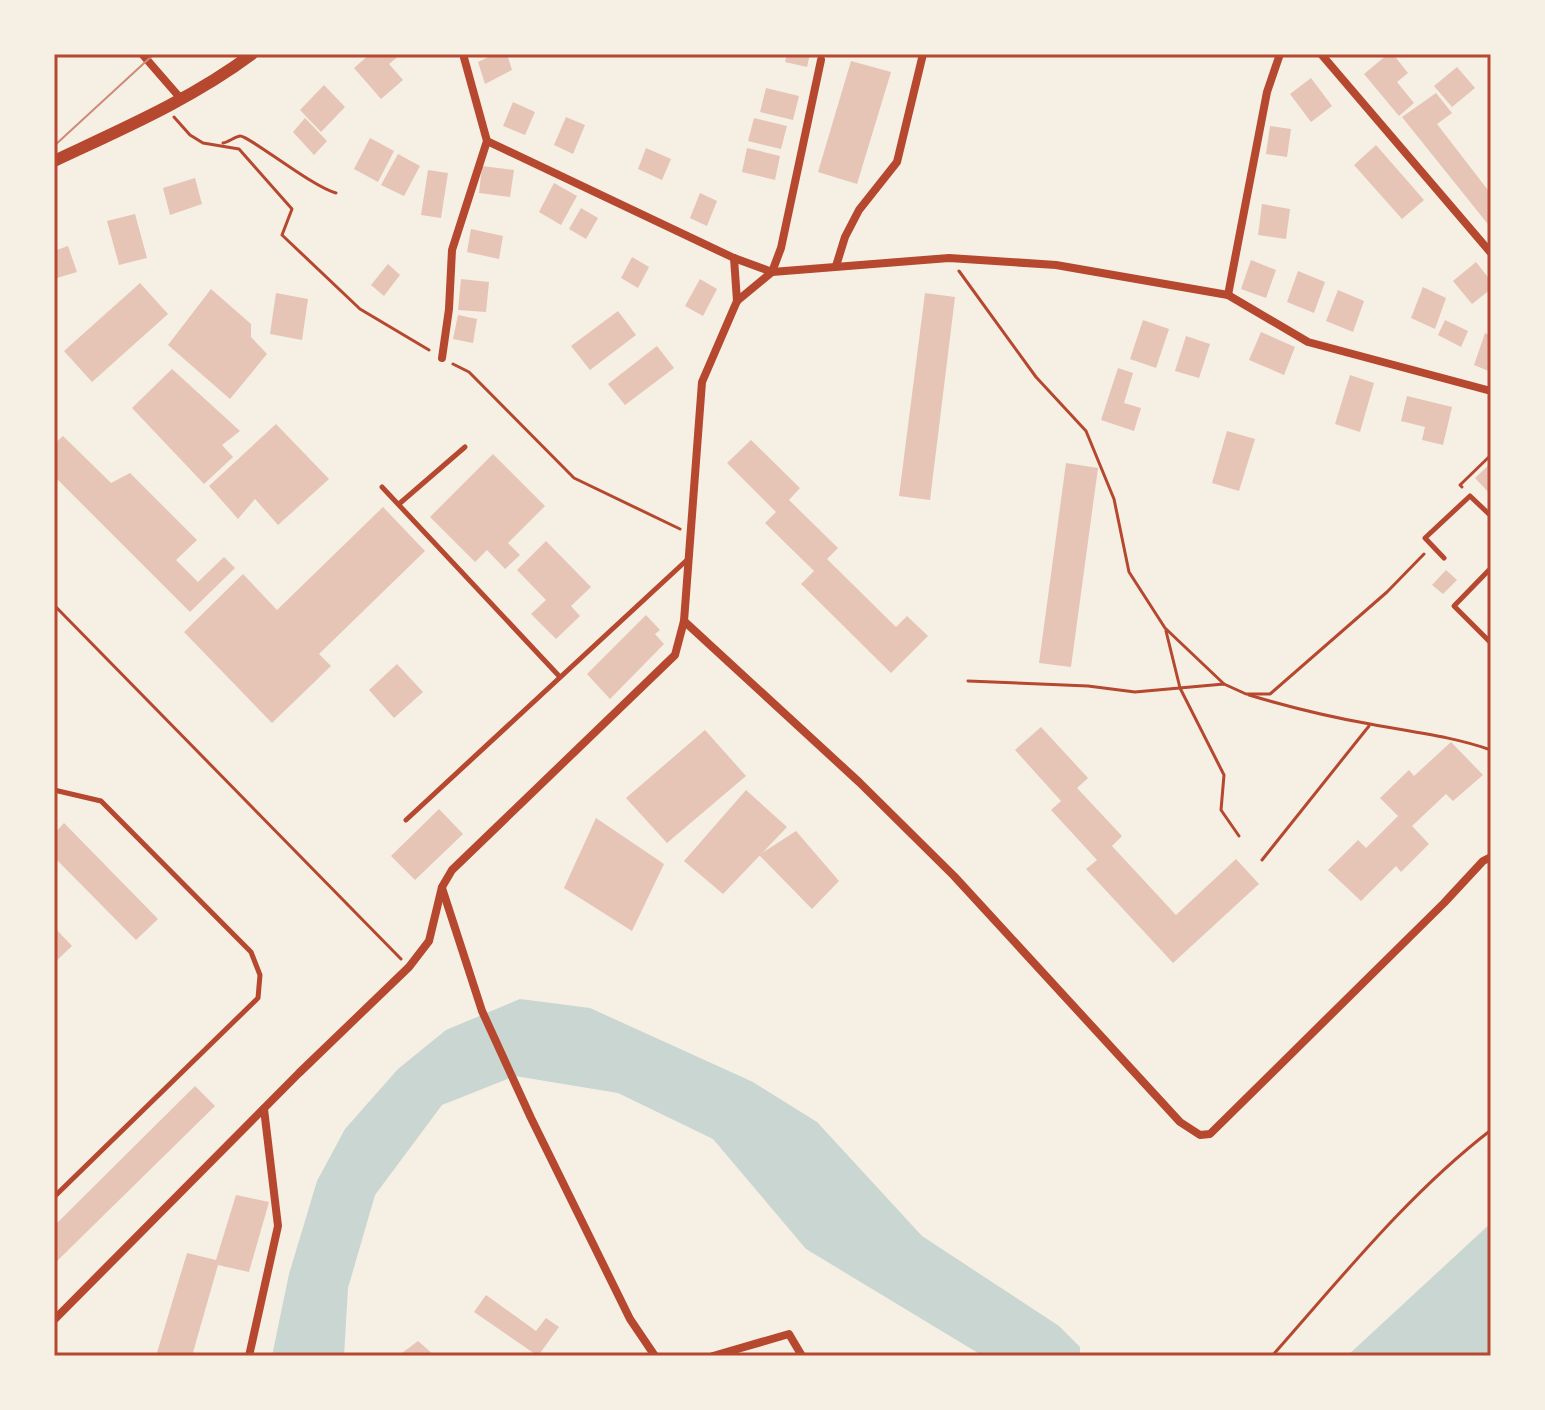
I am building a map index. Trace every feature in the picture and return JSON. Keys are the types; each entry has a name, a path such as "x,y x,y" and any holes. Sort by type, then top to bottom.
{"street":[{"path":"142,54 182,100"},
{"path":"54,161 182,100 252,54"},
{"path":"442,358 449,309 452,250 487,141 463,54"},
{"path":"836,266 845,237 859,210 897,162 923,54"},
{"path":"1228,295 1267,92 1280,54"},
{"path":"1321,54 1491,253"},
{"path":"54,1320 409,967 429,941 442,887 452,870 675,655 684,621 702,382 737,301 772,272 781,248 821,60"},
{"path":"487,141 734,258 772,272 949,258 1056,265 1228,295 1308,342 1491,391"},
{"path":"734,258 737,301"},
{"path":"684,621 859,782 922,845 1180,1122 1200,1135 1210,1134 1483,861 1491,857"},
{"path":"442,887 482,1011 630,1319 655,1356"},
{"path":"249,1356 278,1226 264,1109"},
{"path":"713,1356 789,1334 802,1356"}],"lane":[{"path":"399,504 465,447"},
{"path":"382,487 560,677"},
{"path":"1444,558 1425,538 1470,496 1491,516"},
{"path":"406,820 689,558"},
{"path":"1491,568 1454,606 1491,643"},
{"path":"54,790 101,801 251,952 260,975 258,998 54,1197"}],"path":[{"path":"166,107 190,135 203,143 228,143 241,136 251,139 286,167 324,190 336,193"},
{"path":"219,144 239,149 292,209 282,235 360,309 469,372 574,478 690,534"},
{"path":"949,258 1036,377 1086,431 1114,499 1129,572 1165,628 1224,684 1246,694 1371,724 1464,740 1491,750"},
{"path":"1470,496 1460,485 1491,455"},
{"path":"1246,694 1270,694 1387,592 1432,546"},
{"path":"54,605 409,967"},
{"path":"1165,628 1180,688 1224,775 1221,810 1239,836"},
{"path":"968,681 1088,686 1135,692 1224,684"},
{"path":"1262,860 1371,724"},
{"path":"1272,1356 1393,1222 1457,1156 1491,1130"}],"shaded area":[{"path":"520,999 590,1008 753,1082 817,1122 922,1236 1059,1326 1080,1347 1080,1356 983,1356 806,1249 713,1139 618,1093 515,1076 442,1105 375,1195 348,1288 344,1356 272,1356 289,1274 317,1181 345,1129 398,1069 446,1030"},
{"path":"1491,1223 1491,1356 1347,1356"}],"building":[{"path":"370,54 401,54 389,64 403,80 381,99 354,68"},
{"path":"495,54 507,54 512,70 485,84 478,62"},
{"path":"787,54 810,54 807,67 785,62"},
{"path":"1388,54 1393,54 1408,73 1397,82 1414,103 1399,116 1364,74"},
{"path":"851,61 891,72 857,184 818,172"},
{"path":"1457,67 1475,88 1452,107 1434,86"},
{"path":"1311,78 1332,106 1311,122 1290,94"},
{"path":"324,85 345,107 321,132 300,110"},
{"path":"766,88 799,96 793,120 760,112"},
{"path":"1436,93 1452,113 1437,124 1491,194 1491,228 1402,117"},
{"path":"513,102 535,112 525,135 503,126"},
{"path":"566,117 585,125 573,154 554,145"},
{"path":"305,118 327,141 314,155 293,132"},
{"path":"754,118 787,126 781,149 748,141"},
{"path":"1270,126 1291,129 1287,157 1266,154"},
{"path":"370,138 394,151 378,182 354,169"},
{"path":"1376,145 1424,200 1402,219 1354,165"},
{"path":"646,148 671,159 662,180 638,169"},
{"path":"747,148 780,156 775,180 742,172"},
{"path":"398,154 420,166 404,196 381,185"},
{"path":"482,166 514,170 510,197 479,193"},
{"path":"428,170 448,173 441,218 421,215"},
{"path":"195,178 202,204 170,215 163,188"},
{"path":"554,183 577,196 561,225 539,212"},
{"path":"700,193 717,201 707,226 690,218"},
{"path":"1262,204 1290,209 1286,239 1258,235"},
{"path":"581,208 598,218 586,239 569,229"},
{"path":"135,214 147,258 119,265 107,221"},
{"path":"471,229 503,236 499,259 467,252"},
{"path":"68,246 77,272 57,278 54,251"},
{"path":"632,257 649,267 638,288 621,278"},
{"path":"1251,260 1276,270 1266,298 1241,289"},
{"path":"1476,262 1491,281 1491,289 1472,304 1453,281"},
{"path":"388,264 400,275 384,296 371,285"},
{"path":"1298,271 1325,282 1314,313 1287,302"},
{"path":"461,279 489,282 486,312 458,310"},
{"path":"700,279 717,289 703,316 685,306"},
{"path":"140,283 168,314 92,382 64,351"},
{"path":"1423,287 1446,298 1435,329 1411,318"},
{"path":"211,289 251,324 251,337 267,354 230,399 168,345"},
{"path":"1338,290 1364,301 1353,332 1326,321"},
{"path":"276,293 308,299 302,340 270,334"},
{"path":"925,293 955,297 930,500 899,496"},
{"path":"618,311 636,335 590,370 571,346"},
{"path":"458,315 477,319 473,343 453,339"},
{"path":"1143,320 1169,329 1156,368 1130,359"},
{"path":"1445,320 1468,331 1461,347 1438,335"},
{"path":"1261,332 1295,347 1284,375 1249,360"},
{"path":"1485,333 1491,336 1491,372 1474,365"},
{"path":"1186,336 1210,344 1199,378 1175,371"},
{"path":"657,346 674,368 625,405 608,384"},
{"path":"1118,368 1133,373 1124,403 1141,408 1134,431 1101,420"},
{"path":"172,369 240,431 222,445 233,457 204,484 132,408"},
{"path":"1350,375 1374,383 1360,432 1335,424"},
{"path":"1407,396 1452,407 1443,445 1422,440 1425,427 1401,421"},
{"path":"276,424 329,479 278,525 255,499 238,519 209,486"},
{"path":"1227,431 1255,439 1239,491 1212,483"},
{"path":"63,436 111,483 130,473 197,540 176,560 198,582 224,557 235,568 190,612 54,476 54,444"},
{"path":"751,440 800,488 789,500 838,548 827,559 896,627 907,616 928,636 891,673 801,584 814,571 765,523 776,512 727,463"},
{"path":"493,454 545,506 508,543 520,555 505,569 487,550 475,562 430,517"},
{"path":"1066,463 1098,468 1071,667 1039,663"},
{"path":"1491,463 1491,495 1475,478"},
{"path":"383,507 425,551 319,654 331,666 272,723 184,632 243,574 277,610"},
{"path":"546,541 591,587 571,606 580,616 556,639 531,614 546,600 517,570"},
{"path":"1446,570 1457,580 1443,594 1432,585"},
{"path":"646,615 660,630 655,634 664,644 610,699 587,674"},
{"path":"397,664 423,692 394,718 369,690"},
{"path":"1041,727 1088,778 1077,788 1122,836 1112,846 1176,915 1236,859 1259,884 1173,963 1086,869 1097,860 1051,810 1061,801 1015,750"},
{"path":"705,730 746,776 667,843 626,798"},
{"path":"1451,742 1483,775 1453,801 1446,794 1412,826 1429,844 1401,872 1396,866 1361,901 1328,870 1358,840 1366,848 1398,816 1380,798 1409,770 1414,776"},
{"path":"746,790 787,827 723,894 684,861"},
{"path":"439,809 463,834 415,880 391,856"},
{"path":"596,818 664,864 632,931 564,888"},
{"path":"64,823 158,919 136,940 54,857 54,834"},
{"path":"796,831 839,881 812,909 759,855"},
{"path":"54,927 72,946 54,963"},
{"path":"195,1086 215,1106 54,1264 54,1226"},
{"path":"236,1195 269,1202 249,1272 218,1265 192,1356 156,1356 187,1253 216,1260"},
{"path":"486,1295 536,1331 546,1318 559,1327 538,1356 474,1312"},
{"path":"418,1341 435,1356 406,1356 402,1353"}],"tram line":[{"path":"54,146 154,54"}]}
